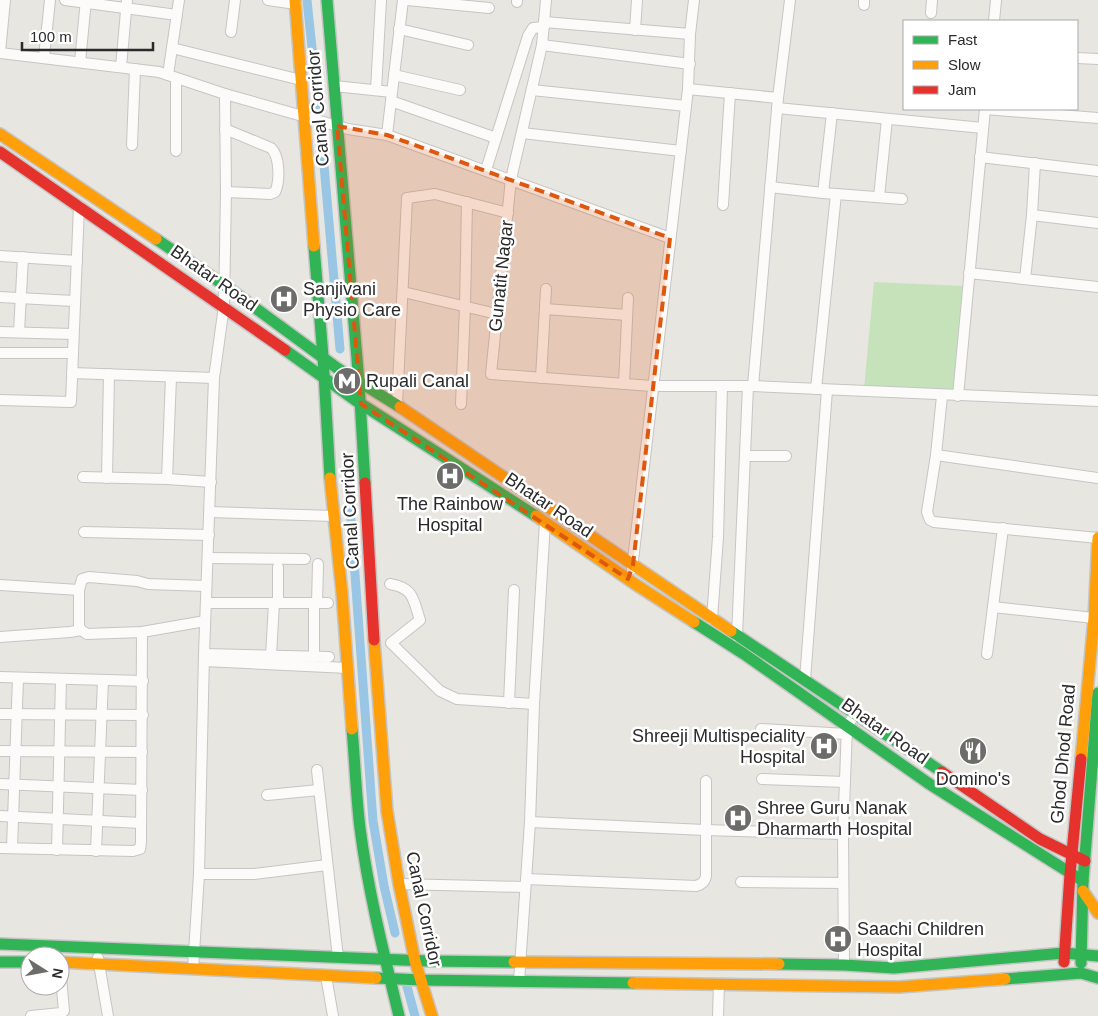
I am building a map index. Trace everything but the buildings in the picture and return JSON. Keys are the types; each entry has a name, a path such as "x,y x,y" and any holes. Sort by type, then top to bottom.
{"street":[{"path":"5,0 1,23 0,52 159,72 225,94 337,126 387,135 670,238"},
{"path":"44,57 50,0"},
{"path":"65,0 126,4 176,16"},
{"path":"176,151 172,48 179,0"},
{"path":"231,32 235,0"},
{"path":"268,0 296,2 333,516 342,594 360,827 385,960 399,1016"},
{"name":"Canal Corridor","path":"327,0 360,383 375,653 387,810 399,884 415,961 432,1016"},
{"path":"376,90 381,0"},
{"path":"387,135 403,0"},
{"path":"407,0 489,8"},
{"name":"Gunatit Nagar","path":"541,378 491,374 511,179 542,45 546,0"},
{"path":"635,30 637,0"},
{"path":"628,580 633,566 652,386 681,151 688,89 690,34 694,0"},
{"path":"737,636 751,386 777,103 790,0"},
{"path":"931,13 932,0"},
{"path":"994,20 996,0"},
{"path":"80,62 86,1"},
{"path":"121,67 126,4"},
{"path":"486,170 530,31 533,28 544,25 690,34"},
{"path":"400,29 468,45"},
{"path":"542,45 690,64"},
{"path":"172,48 301,80"},
{"path":"1078,58 1098,59"},
{"path":"132,145 135,69"},
{"path":"394,75 460,90"},
{"path":"334,86 376,90 496,138"},
{"path":"688,89 730,93 832,113 984,128"},
{"path":"532,90 686,106"},
{"path":"723,205 730,93"},
{"path":"194,969 199,874 206,586 214,378 224,306 225,94"},
{"path":"958,396 985,110"},
{"path":"998,110 1098,118"},
{"path":"823,193 832,113"},
{"path":"879,197 886,119"},
{"path":"225,128 271,148 277,161 277,187 275,192 270,194 226,192"},
{"path":"522,133 681,151"},
{"path":"0,134 224,285 360,383 397,405 737,636 855,713 1040,839 1085,861"},
{"name":"Bhatar Road","path":"0,152 224,306 361,404 545,522 628,580 744,654 847,731 1040,853 1070,874 1083,886 1098,913"},
{"path":"980,157 1098,171"},
{"path":"1026,279 1035,163"},
{"path":"770,187 823,193 902,198"},
{"path":"397,405 407,198 435,194 508,212"},
{"path":"805,680 821,390 836,194"},
{"path":"461,404 467,202"},
{"path":"0,400 70,402 79,206"},
{"path":"1032,214 1098,223"},
{"path":"0,256 77,261"},
{"path":"19,332 23,257"},
{"path":"970,273 1098,287"},
{"path":"546,289 541,378 652,386 751,386 942,396 1098,401"},
{"path":"403,292 497,314"},
{"path":"0,296 74,301"},
{"path":"624,384 628,298"},
{"path":"545,309 627,315"},
{"path":"0,332 73,334"},
{"path":"0,353 72,353"},
{"path":"72,373 214,378"},
{"path":"108,478 109,374"},
{"path":"167,479 172,376"},
{"path":"712,619 718,537 722,386"},
{"path":"942,396 936,455 927,512 930,520 934,522 1098,538"},
{"path":"936,455 1098,478"},
{"path":"746,456 786,456"},
{"path":"83,477 211,482"},
{"path":"210,512 333,516"},
{"path":"519,981 530,822 534,704 545,522"},
{"path":"987,654 1004,528"},
{"path":"84,532 209,535"},
{"name":"Ghod Dhod Road","path":"1064,974 1071,855 1094,618 1098,538"},
{"path":"208,558 305,559"},
{"path":"314,657 320,603 318,564"},
{"path":"271,656 278,567"},
{"path":"80,630 79,590 82,580 89,577 137,581 148,584 206,586"},
{"path":"390,584 402,586 411,594 420,620 391,643 440,691 457,699 534,704"},
{"path":"0,585 79,590"},
{"path":"509,703 514,590"},
{"path":"206,603 320,603"},
{"path":"993,607 1094,618"},
{"path":"0,637 80,630 87,634 142,632 205,621"},
{"path":"0,848 137,851 141,846 142,632"},
{"path":"204,657 348,668"},
{"path":"204,657 329,657"},
{"path":"0,677 143,681"},
{"path":"12,848 18,678"},
{"path":"57,850 61,679"},
{"path":"96,851 103,680"},
{"path":"1081,973 1083,886 1096,742 1098,693"},
{"path":"844,965 843,834 847,731 855,713"},
{"path":"0,714 143,716"},
{"path":"761,729 847,731"},
{"path":"0,751 142,752"},
{"path":"317,770 338,958"},
{"path":"762,779 845,782"},
{"path":"399,884 526,883 696,886 702,884 706,880 706,781"},
{"path":"0,784 142,790"},
{"path":"267,795 319,790"},
{"path":"0,816 141,823"},
{"path":"530,822 843,834"},
{"path":"1040,839 1062,837 1074,828"},
{"path":"1040,853 1060,878 1068,906"},
{"path":"199,874 254,874 327,865"},
{"path":"741,882 843,883"},
{"path":"0,944 415,961 844,965 894,968 1064,953 1098,956"},
{"path":"96,948 108,1016"},
{"path":"995,959 996,979"},
{"path":"0,962 20,962"},
{"path":"70,964 422,980 899,987 1081,973 1098,978"},
{"path":"767,964 767,985"},
{"path":"326,976 333,1016"},
{"path":"718,1016 719,984"},
{"path":"30,1016 61,1013 64,1011 63,996"}],"highlighted area":[{"path":"337,126 387,135 670,238 633,565 628,579 361,404"}],"green space":[{"path":"874,282 965,286 955,393 864,388"}],"waterway":[{"path":"307,0 318,105"},
{"path":"322,142 340,349"},
{"path":"350,506 373,821 384,886 395,933"},
{"path":"406,983 415,1016"}],"traffic: fast":[{"path":"327,0 359,383 365,483"},
{"path":"156,239 224,285 337,368 400,407"},
{"path":"314,246 330,478"},
{"path":"285,350 355,400 536,516"},
{"path":"694,622 744,654 928,783 1083,881"},
{"path":"731,631 942,772"},
{"path":"1081,963 1083,881 1098,693"},
{"path":"352,729 357,803 363,852 399,1016"},
{"path":"0,944 428,961 514,962"},
{"path":"779,964 894,968 1064,953 1098,956"},
{"path":"0,962 20,962"},
{"path":"1005,979 1081,973 1098,978"},
{"path":"376,978 633,983"}],"traffic: slow":[{"path":"295,0 314,246"},
{"path":"0,134 156,239"},
{"path":"400,407 731,631"},
{"path":"330,478 342,593 352,729"},
{"path":"536,516 694,622"},
{"path":"1081,759 1094,618 1098,538"},
{"path":"374,640 387,811 399,884 415,961 432,1016"},
{"path":"1083,891 1098,913"},
{"path":"514,962 779,964"},
{"path":"70,963 376,978"},
{"path":"633,983 899,987 1005,979"}],"traffic: jam":[{"path":"0,152 285,350"},
{"path":"365,483 374,640"},
{"path":"1064,962 1081,759"},
{"path":"942,772 1040,839 1085,861"}],"place":[{"name":"Sanjivani Physio Care","path":"284,299"},
{"name":"Rupali Canal","path":"347,381"},
{"name":"The Rainbow Hospital","path":"450,476"},
{"name":"Shreeji Multispeciality Hospital","path":"824,746"},
{"name":"Domino's","path":"973,751"},
{"name":"Shree Guru Nanak Dharmarth Hospital","path":"738,818"},
{"name":"Saachi Children Hospital","path":"838,939"}]}
